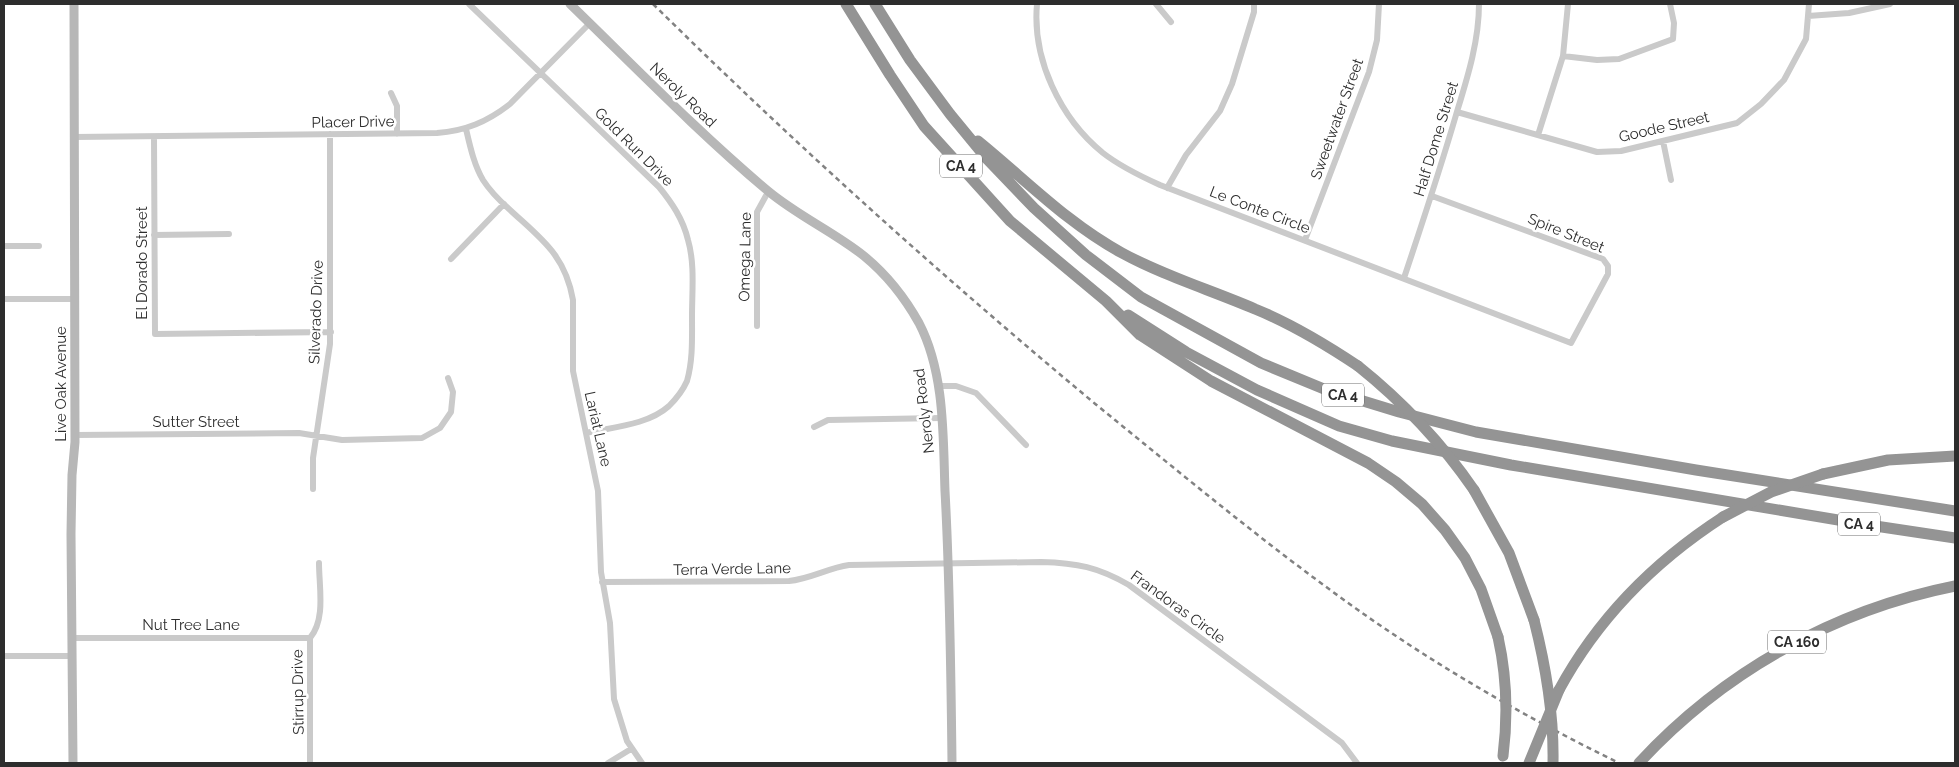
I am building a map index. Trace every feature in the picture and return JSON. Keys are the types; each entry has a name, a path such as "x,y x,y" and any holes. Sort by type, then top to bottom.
{"highway":[{"name":"CA 4","path":"846,4 924,126 1010,221 1106,301 1186,352 1257,390 1338,426 1392,441 1512,465 1955,538"},
{"name":"CA 4","path":"875,4 910,60 958,124 987,159 1034,208 1086,255 1141,297 1261,363 1324,389 1476,432 1696,470 1955,511"},
{"path":"958,124 1010,167 1054,208 1104,243 1159,271 1287,323 1319,340 1358,366 1391,393 1421,423 1449,455 1474,490 1509,552 1534,620 1549,692 1553,763"},
{"path":"1106,301 1140,335 1187,366 1243,399 1368,463 1410,493 1433,516 1465,558 1484,596 1498,637 1507,697 1502,760"},
{"path":"1529,763 1559,690 1591,640 1629,594 1674,552 1723,517 1772,492 1822,474 1888,460 1955,456"},
{"name":"CA 160","path":"1639,763 1694,711 1728,684 1804,638 1869,609 1915,595 1955,586"}],"street":[{"name":"Live Oak Avenue","path":"73,763 72,475 76,435 74,4"},
{"name":"Gold Run Drive","path":"469,4 659,187 670,200 684,227 691,253 691,359 688,377 683,389 669,406 657,415 586,433"},
{"name":"Neroly Road","path":"570,4 692,122 768,192 864,256 891,283 912,310 923,333 936,371 941,418 949,564 952,763"},
{"name":"Le Conte Circle","path":"1037,4 1036,30 1040,50 1054,92 1086,137 1103,153 1130,171 1167,188 1571,343"},
{"path":"1156,4 1171,22"},
{"path":"1167,188 1186,155 1220,111 1232,84 1254,12 1254,4"},
{"name":"Sweetwater Street","path":"1305,240 1369,72 1377,40 1379,4"},
{"name":"Half Dome Street","path":"1404,278 1432,196 1457,112 1476,42 1479,4"},
{"path":"1538,135 1563,56 1568,4"},
{"path":"1563,56 1597,60 1619,59 1673,39 1674,23 1670,4"},
{"name":"Goode Street","path":"1457,112 1598,152 1621,151 1737,123 1761,104 1784,80 1806,39 1809,4"},
{"path":"1808,16 1849,14 1890,4"},
{"name":"Placer Drive","path":"74,136 437,134 466,130 496,115 510,104 590,23"},
{"path":"391,93 397,106 397,134"},
{"name":"Lariat Lane","path":"466,130 477,169 489,188 551,249 567,274 573,300 574,381 598,491 599,554 610,624 614,699 631,749 642,763"},
{"name":"Silverado Drive","path":"312,489 313,458 328,367 330,332 330,134"},
{"name":"El Dorado Street","path":"154,137 155,334 330,332"},
{"path":"1663,141 1672,180"},
{"name":"Omega Lane","path":"757,326 757,212 768,192"},
{"name":"Spire Street","path":"1432,196 1603,259 1608,266 1608,274 1571,343"},
{"path":"451,259 504,204"},
{"path":"154,234 229,234"},
{"path":"4,246 39,246"},
{"path":"4,299 75,300"},
{"name":"Sutter Street","path":"76,435 299,433 342,440 422,438 440,428 451,412 453,392 448,378"},
{"path":"938,386 956,386 976,393 1026,445"},
{"path":"814,427 828,420 941,418"},
{"name":"Frandoras Circle","path":"949,564 1067,562 1098,569 1114,576 1129,585 1342,743 1357,763"},
{"name":"Stirrup Drive","path":"310,763 310,638 320,620 319,563"},
{"name":"Terra Verde Lane","path":"602,582 789,581 801,580 831,568 849,564 949,564"},
{"name":"Nut Tree Lane","path":"72,638 310,638"},
{"path":"4,656 72,656"},
{"path":"608,763 631,749"}],"railway":[{"path":"653,4 816,160 984,310 1099,407 1259,536 1358,610 1421,652 1518,711 1619,763"}]}
